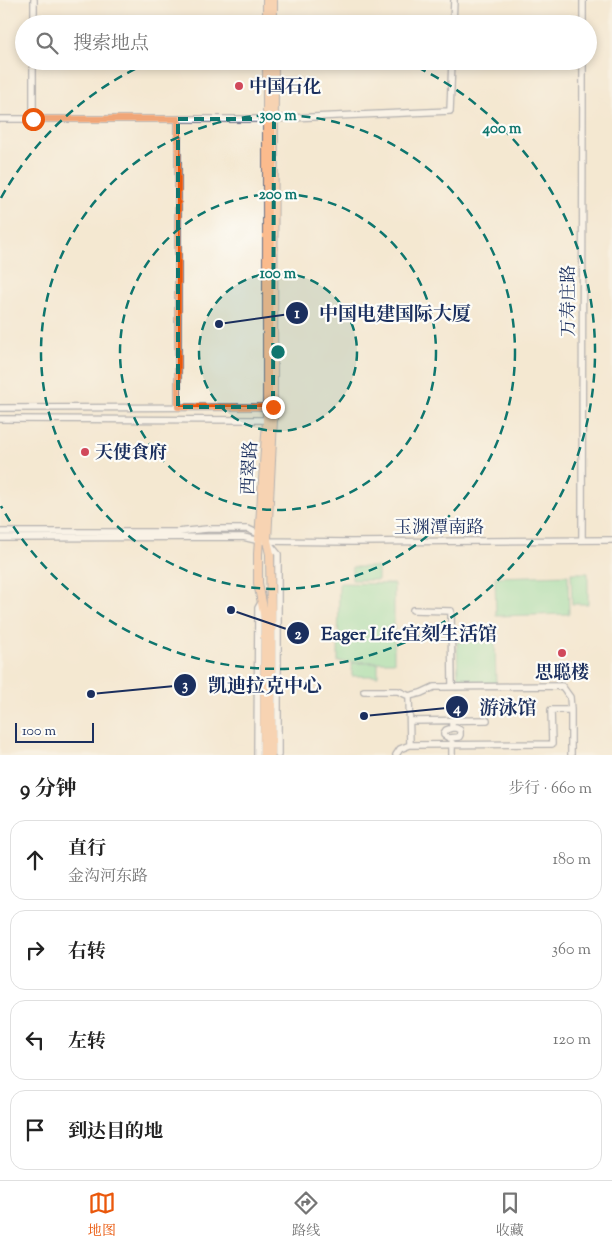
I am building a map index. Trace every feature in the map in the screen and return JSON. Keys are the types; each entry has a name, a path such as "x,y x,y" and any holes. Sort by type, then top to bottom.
{"main road":[{"path":"267,0 267,15"},
{"path":"273,0 273,15"},
{"name":"西翠路","path":"264,755 265,618 258,583 258,554 262,539 270,420 270,119 267,70"},
{"name":"西翠路","path":"270,119 273,70"},
{"name":"西翠路","path":"262,539 270,554 271,755"}],"street":[{"path":"34,0 34,15"},
{"path":"453,15 454,0"},
{"path":"583,0 583,15"},
{"path":"33,119 34,70"},
{"path":"0,118 270,119 450,111 452,70"},
{"name":"万寿庄路","path":"582,540 583,70"},
{"path":"178,119 178,407"},
{"path":"0,408 270,407"},
{"path":"0,419 270,420"},
{"name":"玉渊潭南路","path":"0,532 177,532 207,529 248,529 262,539"},
{"name":"玉渊潭南路","path":"0,538 243,537 351,542 612,540"},
{"path":"262,539 278,554 278,755"},
{"path":"257,755 258,608 262,601"},
{"path":"413,610 451,610 452,687"},
{"path":"364,691 398,691 409,696 434,687 562,686 570,697 572,755"},
{"path":"409,696 410,745"},
{"path":"396,755 400,749 410,745 452,742 552,744 551,710 571,710"},
{"path":"410,721 487,720"},
{"path":"452,721 452,728"},
{"path":"447,728 458,729 460,735 452,742 444,733 447,728"},
{"path":"452,742 452,755"}],"highlighted area":[{"path":"178,119 274,119 273,407 178,407"}],"green space":[{"path":"352,567 378,567 378,580 352,580"},
{"path":"571,573 588,573 588,604 572,604"},
{"path":"568,575 569,614 496,616 495,577"},
{"path":"339,583 394,584 394,662 338,662"},
{"path":"495,641 496,685 458,685 457,642"},
{"path":"352,663 378,663 378,676 352,676"}],"place":[{"name":"中国石化","path":"239,86"},
{"name":"中国电建国际大厦","path":"219,324"},
{"name":"天使食府","path":"85,452"},
{"name":"Eager Life宜刻生活馆","path":"231,610"},
{"name":"思聪楼","path":"562,653"},
{"name":"凯迪拉克中心","path":"91,694"},
{"name":"游泳馆","path":"364,716"}],"route":[{"path":"33,119 178,119 178,407 273,407"}]}
